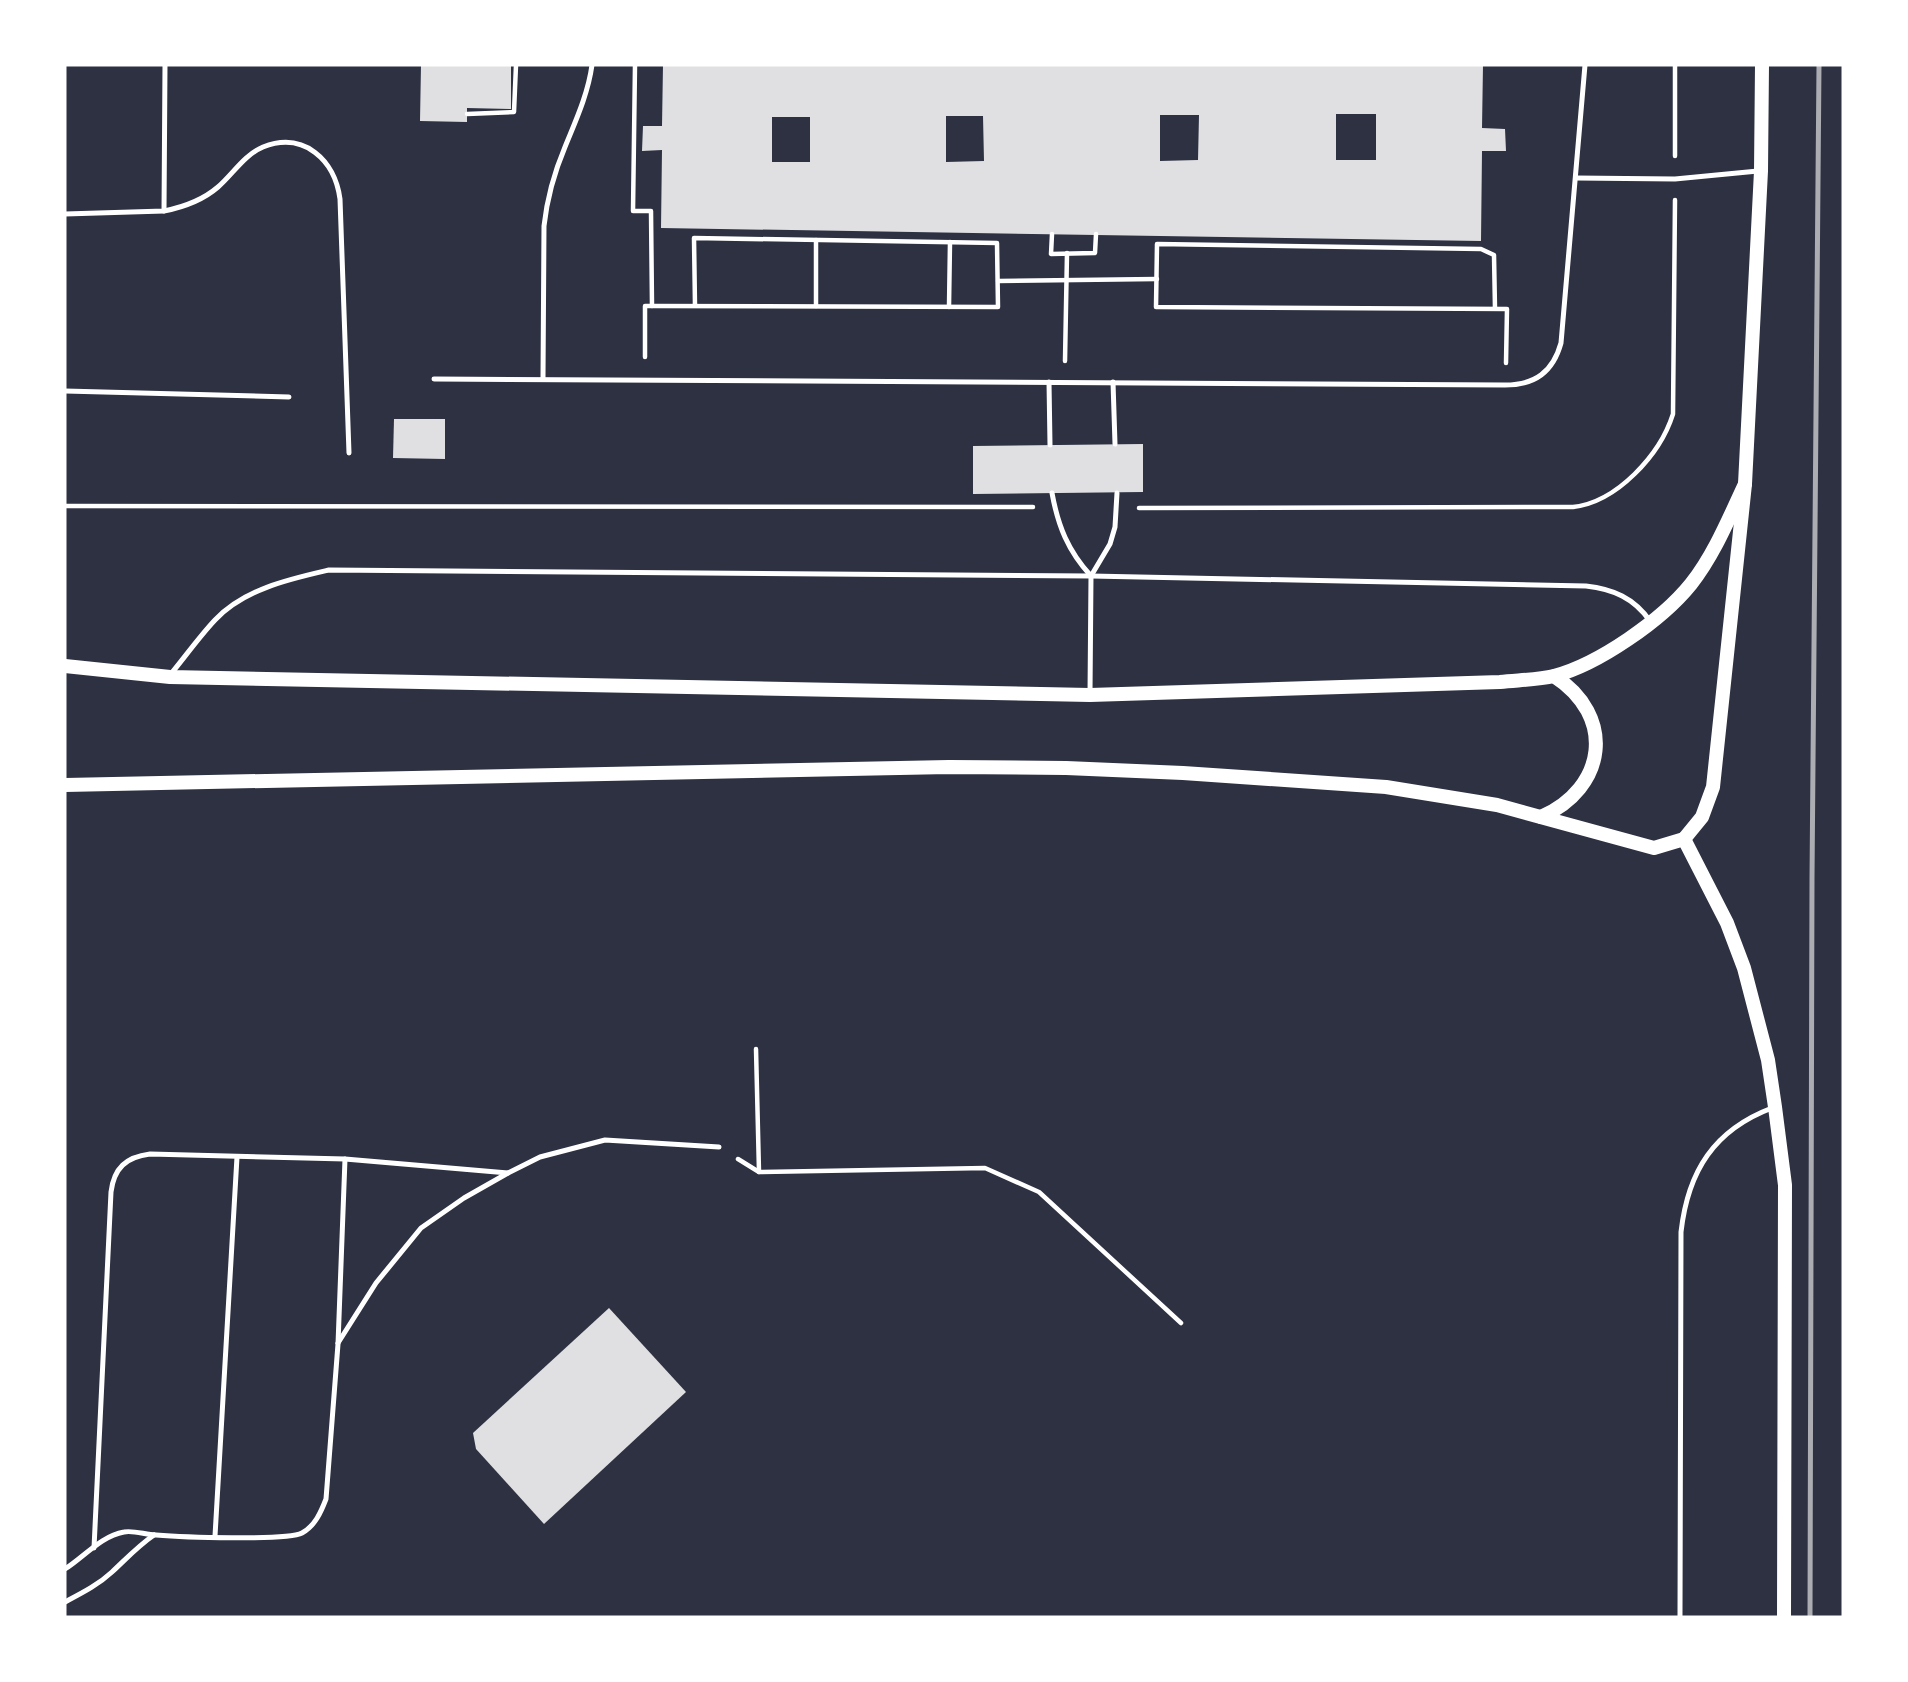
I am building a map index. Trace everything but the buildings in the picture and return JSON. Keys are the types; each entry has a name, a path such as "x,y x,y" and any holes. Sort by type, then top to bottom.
{"main road":[{"path":"65,785 936,767 1066,768 1386,787 1475,801 1654,848 1684,839 1702,817 1713,787 1745,484 1761,171 1762,65"},
{"path":"65,666 170,677 1090,695 1500,682 1554,676 1605,654 1652,623 1691,584 1720,536 1745,484"},
{"path":"1541,817 1572,799 1592,768 1595,751 1595,732 1590,715 1569,685 1554,676"},
{"path":"1684,839 1717,902 1744,968 1765,1048 1775,1107 1785,1185 1784,1617"}],"lane":[{"path":"164,211 166,65"},
{"path":"543,379 544,226 547,206 557,168 588,88 592,65"},
{"path":"434,379 1518,385 1542,376 1552,367 1561,343 1585,65"},
{"path":"65,214 164,211 179,208 206,196 218,187 248,156 277,143 308,148 321,156 338,183 340,199 349,453"},
{"path":"1576,178 1675,178 1761,171"},
{"path":"1049,382 1050,445"},
{"path":"1112,382 1115,444"},
{"path":"65,391 289,397"},
{"path":"1090,695 1091,576 1110,544 1115,527 1117,492"},
{"path":"1052,493 1067,544 1091,576"},
{"path":"170,677 216,618 240,601 285,581 329,570 1091,576 1586,586 1601,587 1630,600 1652,623"},
{"path":"1680,1617 1681,1231 1684,1208 1690,1185 1701,1163 1716,1145 1753,1115 1775,1107"},
{"path":"338,1344 376,1283 421,1228 508,1172 540,1157 605,1140 719,1147"},
{"path":"94,1548 112,1180 125,1161 137,1156 345,1159 508,1172"},
{"path":"215,1536 237,1157"},
{"path":"65,1569 103,1539 126,1531 154,1535 292,1537 312,1526 321,1513 326,1499 338,1344 345,1159"},
{"path":"65,1602 110,1574 135,1548 154,1535"}],"path":[{"path":"467,114 514,112 516,65"},
{"path":"635,65 633,211 651,211 652,306"},
{"path":"1052,234 1051,254 1095,253 1096,234"},
{"path":"645,379 645,306 998,307 997,243 694,238 695,306"},
{"path":"816,240 816,306"},
{"path":"949,307 950,242"},
{"path":"1495,309 1494,255 1481,249 1157,244 1156,307 1495,309 1507,309 1505,385"},
{"path":"1065,382 1067,253"},
{"path":"998,281 1157,279"},
{"path":"65,506 1054,506"},
{"path":"756,1049 759,1172"},
{"path":"719,1147 759,1172 985,1168 1039,1192 1181,1323"}],"railway":[{"path":"1810,1617 1812,879 1819,65"}]}
